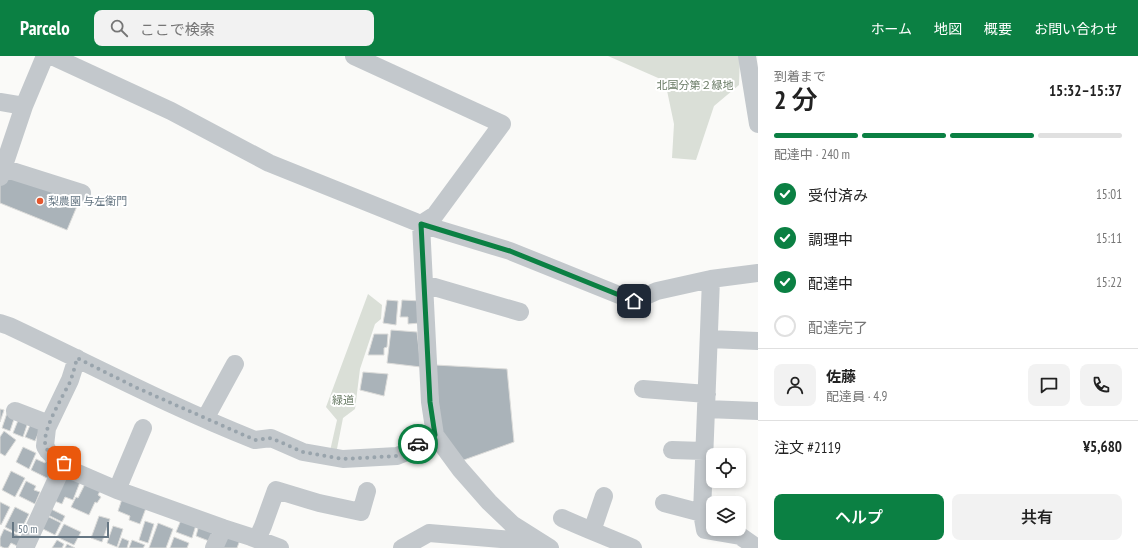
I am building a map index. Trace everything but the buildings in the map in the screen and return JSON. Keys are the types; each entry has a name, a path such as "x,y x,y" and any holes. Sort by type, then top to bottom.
{"street":[{"path":"45,56 24,106 1,173 82,194"},
{"path":"52,56 171,111 269,163 421,224 510,251 634,301 657,292 711,279 758,273"},
{"path":"354,56 502,124 434,215 421,224"},
{"path":"747,56 758,124"},
{"path":"0,102 24,106"},
{"path":"421,224 430,402 435,435 460,468 489,502 512,524 545,545"},
{"path":"711,279 702,513 705,530 740,536 758,548"},
{"path":"424,284 520,312"},
{"path":"0,323 77,358 135,387 255,440 271,438 303,452 343,459 396,456 407,452 435,435"},
{"path":"708,339 758,341"},
{"path":"77,358 70,380 49,424 45,446 53,456 74,471 117,490 280,548"},
{"path":"205,419 235,364"},
{"path":"642,389 758,411"},
{"path":"15,411 49,424"},
{"path":"117,490 143,428"},
{"path":"672,450 704,451"},
{"path":"25,548 64,463"},
{"path":"257,539 276,490 319,503 361,512 367,491"},
{"path":"596,538 604,496"},
{"path":"664,503 702,513"},
{"path":"562,518 596,538 633,548"},
{"path":"214,548 223,528"},
{"path":"402,548 429,533 488,543 545,545"}],"green space":[{"name":"北国分第２緑地","path":"608,56 740,56 739,85 714,106 696,160 672,158 674,124 665,81"},
{"name":"緑道","path":"368,294 382,305 381,319 375,324 360,369 355,409 343,418 336,454 330,451 337,420 326,407"}],"way so far":[{"path":"64,463 53,456 45,446 47,428 70,380 77,358 135,387 255,440 271,438 303,452 343,459 396,456 407,452 418,444"}],"place":[{"name":"梨農園 与左衛門","path":"40,201"}],"route":[{"path":"418,444 435,435 430,402 421,224 510,251 634,301"}]}
